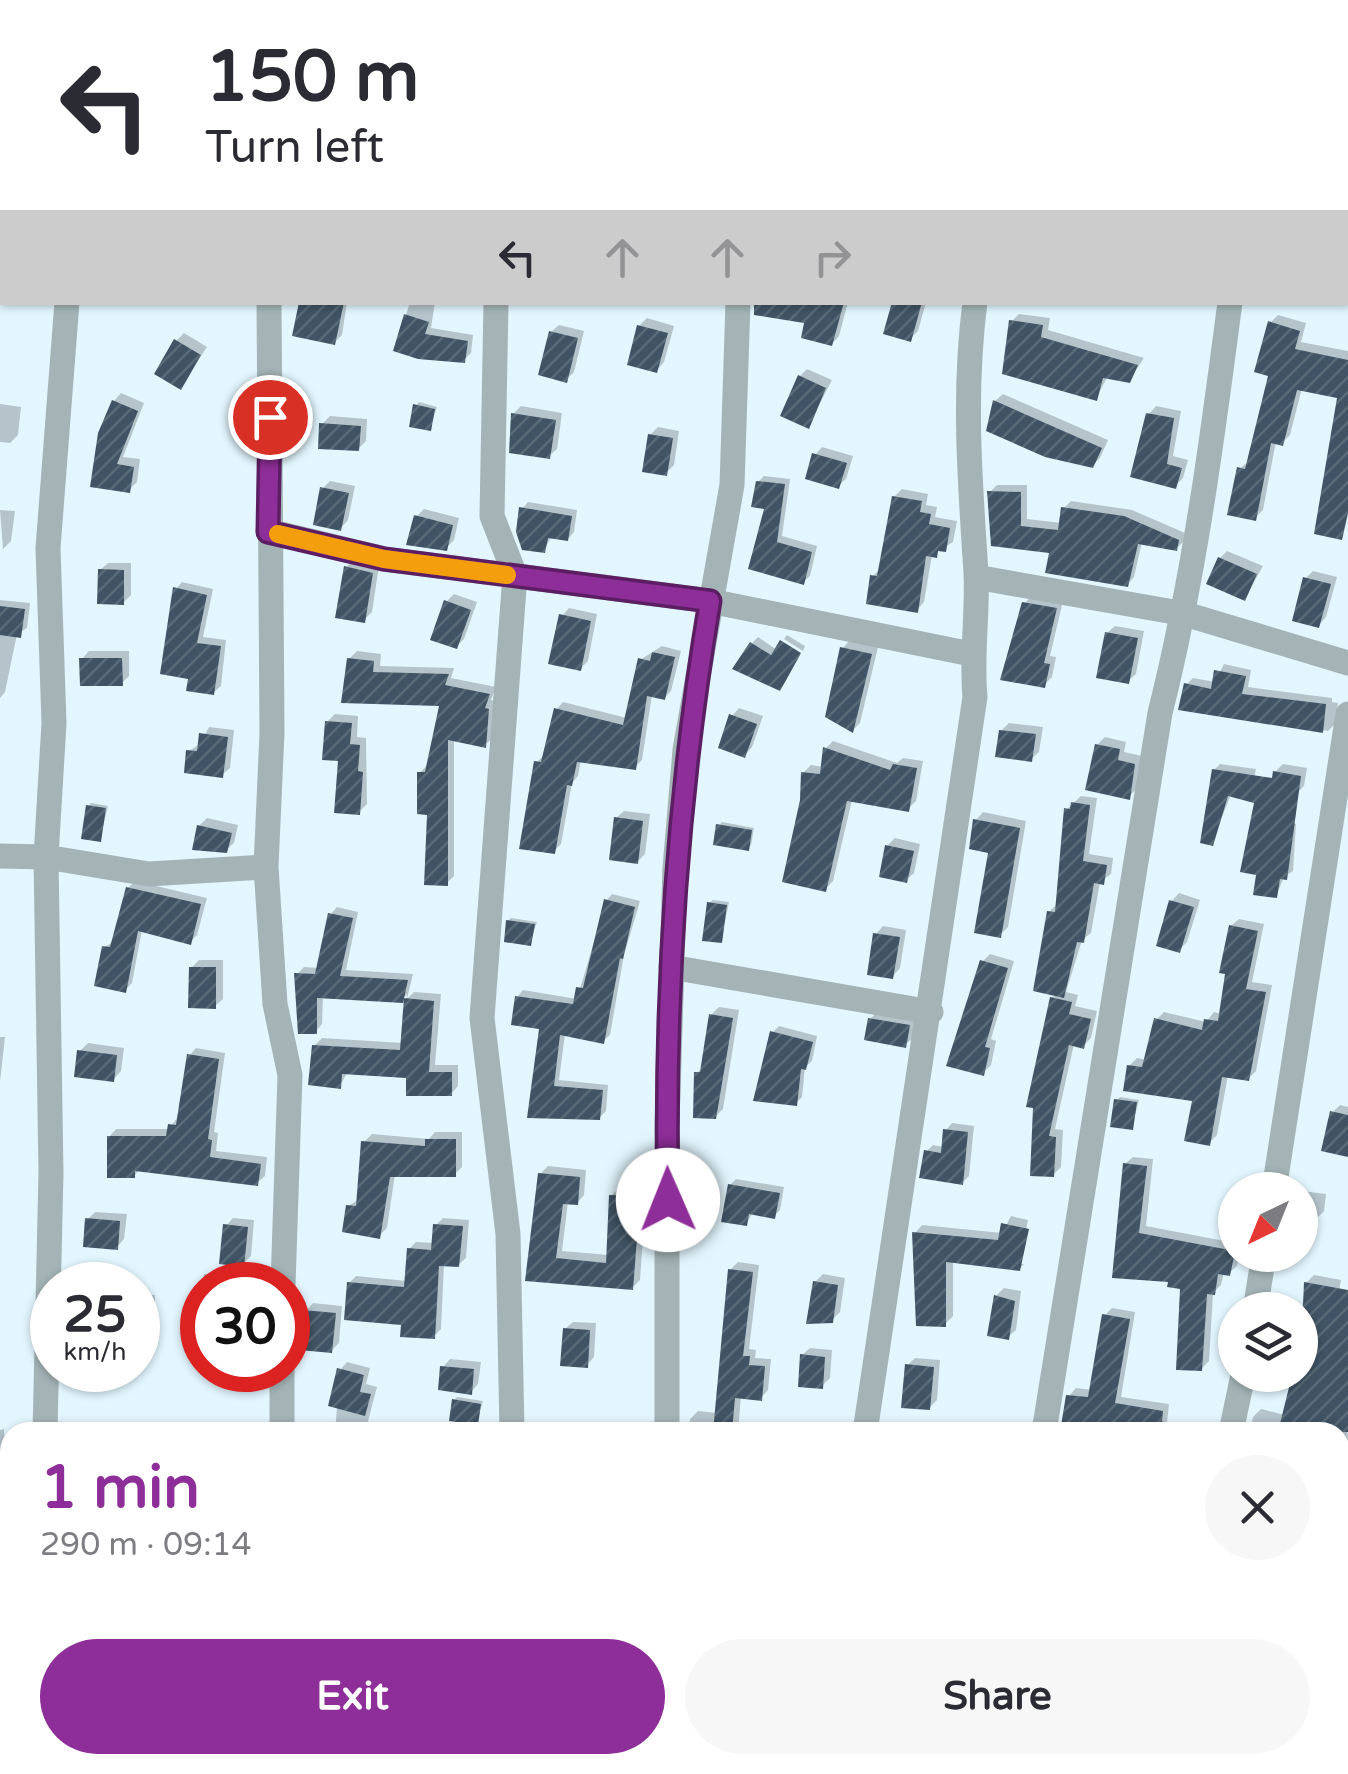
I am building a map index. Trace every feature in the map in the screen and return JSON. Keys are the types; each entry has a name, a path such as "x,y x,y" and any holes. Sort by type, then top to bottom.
{"street":[{"path":"45,1422 51,1173 46,857 54,723 48,548 67,305"},
{"path":"270,305 268,532 272,732 266,866 275,1004 290,1074 284,1262"},
{"path":"496,305 492,516 515,576 482,1018 508,1234 512,1422"},
{"path":"668,1422 671,966 685,750 732,485 738,305"},
{"path":"866,1422 891,1243 931,1012 975,697 971,654 976,576 967,455 967,365 976,305"},
{"path":"1046,1422 1160,713 1185,614 1230,305"},
{"path":"268,532 384,559 710,601 971,654"},
{"path":"976,576 1185,614 1348,663"},
{"path":"1277,1172 1348,714"},
{"path":"0,856 46,857 149,874 266,866"},
{"path":"671,966 931,1012"},
{"path":"282,1392 282,1422"},
{"path":"1233,1422 1239,1392"}],"building":[{"path":"298,305 343,305 335,345 292,336"},
{"path":"754,305 843,305 832,346 801,338 804,323 754,315"},
{"path":"891,305 921,305 911,342 883,334"},
{"path":"404,314 429,322 425,334 468,341 465,363 418,359 393,351"},
{"path":"1009,320 1043,325 1041,337 1138,365 1130,383 1103,378 1097,401 1002,374"},
{"path":"1268,321 1300,331 1295,349 1348,360 1348,513 1342,540 1314,534 1337,398 1297,390 1283,446 1271,443 1256,521 1227,515 1237,467 1245,469 1268,376 1254,372"},
{"path":"637,325 668,333 657,373 627,365"},
{"path":"549,331 578,338 567,383 538,375"},
{"path":"174,339 201,355 181,390 154,374"},
{"path":"798,375 826,388 809,429 780,416"},
{"path":"112,400 138,411 117,464 134,467 130,493 90,487 98,433"},
{"path":"993,400 1102,448 1093,468 1045,457 986,431"},
{"path":"413,404 435,409 431,431 409,427"},
{"path":"511,413 556,420 550,459 509,453"},
{"path":"1146,413 1174,418 1167,464 1182,468 1176,489 1130,477"},
{"path":"319,423 361,426 359,451 318,449"},
{"path":"648,434 673,438 667,476 642,472"},
{"path":"812,453 847,463 839,489 805,479"},
{"path":"756,481 785,484 777,542 812,552 804,585 748,569 764,509 751,507"},
{"path":"320,487 349,493 341,531 313,525"},
{"path":"987,491 1021,492 1021,526 1058,530 1061,507 1124,516 1179,540 1177,551 1138,544 1128,587 1045,573 1049,553 991,546"},
{"path":"892,496 922,501 920,512 931,514 929,524 950,528 946,552 938,551 937,558 926,556 918,613 866,604 870,575 877,576"},
{"path":"519,507 572,516 568,541 548,538 545,553 522,550 516,532"},
{"path":"414,515 453,525 447,551 406,545"},
{"path":"1218,557 1257,574 1245,601 1206,584"},
{"path":"344,566 373,573 365,623 335,618"},
{"path":"98,569 124,570 124,605 97,604"},
{"path":"1303,577 1331,584 1319,628 1292,621"},
{"path":"173,587 207,595 197,643 221,646 214,695 186,691 188,679 160,674"},
{"path":"444,600 471,610 457,649 430,640"},
{"path":"1022,602 1057,608 1044,663 1050,664 1045,688 1000,680"},
{"path":"0,606 25,609 21,638 0,635"},
{"path":"559,614 591,621 581,671 548,664"},
{"path":"1105,632 1138,638 1129,684 1096,678"},
{"path":"780,640 801,653 780,691 732,669 750,642 771,655"},
{"path":"840,647 872,654 853,733 825,717"},
{"path":"652,652 675,657 665,700 647,696 636,770 577,762 572,786 567,785 555,854 519,849 534,761 541,762 554,708 623,725 638,658 650,661"},
{"path":"79,658 122,658 123,686 80,686"},
{"path":"347,658 374,661 373,672 449,674 445,685 490,694 485,708 489,709 486,748 448,740 448,886 424,885 427,815 417,814 417,772 425,772 439,706 341,703"},
{"path":"1214,670 1246,676 1242,694 1326,704 1323,733 1178,710 1184,683 1211,689"},
{"path":"729,714 757,724 745,758 718,748"},
{"path":"325,721 352,723 350,744 360,745 358,771 363,772 360,815 334,813 338,761 322,760"},
{"path":"999,730 1036,734 1032,762 995,757"},
{"path":"199,733 228,737 223,778 184,773 186,750 197,751"},
{"path":"1095,744 1120,749 1118,760 1135,764 1130,800 1085,790"},
{"path":"823,747 890,770 893,764 917,768 909,812 847,801 826,892 782,882 800,800 801,772 820,774"},
{"path":"1212,769 1272,778 1273,771 1301,776 1287,880 1280,879 1277,898 1253,895 1256,875 1240,872 1254,803 1228,796 1213,846 1200,843"},
{"path":"1071,802 1090,805 1083,861 1107,865 1104,885 1094,883 1084,943 1077,942 1064,998 1033,991 1047,911 1055,912 1064,808 1070,809"},
{"path":"86,805 106,808 101,842 81,839"},
{"path":"614,817 643,821 638,864 609,860"},
{"path":"973,819 1020,828 1001,938 974,933 988,853 969,849"},
{"path":"716,824 752,830 749,851 713,845"},
{"path":"197,825 232,833 227,853 192,850"},
{"path":"885,845 914,851 907,883 879,877"},
{"path":"126,887 201,904 191,945 138,931 126,993 94,986 102,946 110,947"},
{"path":"604,899 635,907 623,959 620,958 604,1044 560,1035 554,1086 603,1090 600,1120 527,1118 539,1029 511,1025 515,996 573,1004 576,987 583,988"},
{"path":"1169,900 1194,907 1180,953 1156,946"},
{"path":"707,902 727,905 722,943 702,941"},
{"path":"328,913 353,918 340,976 408,980 403,1003 317,998 317,1034 298,1034 294,973 315,974"},
{"path":"506,920 535,924 531,946 504,942"},
{"path":"1229,925 1258,931 1246,989 1266,992 1249,1081 1222,1077 1210,1146 1184,1141 1192,1101 1123,1091 1127,1065 1142,1067 1154,1018 1202,1030 1204,1019 1218,1021 1225,974 1219,973"},
{"path":"873,933 900,937 893,979 867,975"},
{"path":"980,960 1008,968 985,1047 990,1048 984,1076 946,1066"},
{"path":"189,967 216,967 216,1009 188,1008"},
{"path":"1050,997 1072,1002 1069,1014 1091,1019 1084,1049 1069,1045 1049,1136 1056,1137 1054,1177 1030,1176 1033,1108 1026,1107"},
{"path":"404,998 434,1001 429,1072 452,1072 452,1096 406,1096 406,1078 342,1074 341,1089 308,1085 312,1045 400,1050"},
{"path":"709,1014 733,1018 716,1119 693,1118 694,1072 700,1072"},
{"path":"868,1018 910,1025 906,1048 864,1040"},
{"path":"770,1031 813,1042 806,1070 801,1069 797,1106 753,1101"},
{"path":"77,1050 117,1055 114,1082 74,1077"},
{"path":"187,1054 219,1059 208,1139 212,1140 210,1157 261,1164 258,1186 135,1171 135,1178 107,1178 107,1136 166,1136 168,1124 176,1125"},
{"path":"1114,1099 1137,1102 1133,1130 1110,1127"},
{"path":"1330,1111 1348,1115 1348,1157 1321,1151"},
{"path":"943,1129 968,1132 963,1185 919,1178 924,1150 941,1153"},
{"path":"425,1139 456,1139 456,1177 390,1177 380,1239 342,1232 346,1205 356,1206 361,1141 425,1146"},
{"path":"1123,1163 1147,1166 1139,1233 1218,1248 1218,1272 1231,1272 1230,1276 1218,1274 1215,1295 1207,1294 1202,1371 1176,1370 1180,1289 1167,1287 1168,1282 1112,1278"},
{"path":"538,1173 580,1177 578,1205 563,1204 556,1258 606,1263 609,1195 647,1196 646,1225 638,1225 633,1290 525,1281"},
{"path":"728,1184 780,1193 775,1219 749,1214 747,1226 721,1222"},
{"path":"85,1218 120,1221 118,1250 83,1247"},
{"path":"1001,1223 1029,1229 1020,1271 946,1262 946,1327 916,1326 912,1232 998,1240"},
{"path":"223,1224 248,1227 244,1262 219,1262"},
{"path":"433,1224 463,1226 459,1267 439,1266 435,1339 400,1337 401,1325 344,1320 347,1282 404,1287 407,1248 431,1250"},
{"path":"728,1269 753,1272 743,1356 750,1356 749,1365 765,1366 762,1401 735,1398 733,1422 714,1422"},
{"path":"813,1281 838,1285 833,1323 806,1324"},
{"path":"1304,1282 1348,1290 1348,1422 1280,1422 1288,1392 1318,1392 1318,1292 1304,1292"},
{"path":"994,1295 1015,1301 1009,1340 987,1336"},
{"path":"310,1311 336,1313 332,1353 310,1351"},
{"path":"1102,1314 1130,1319 1115,1403 1163,1411 1162,1422 1062,1422 1066,1395 1088,1397"},
{"path":"563,1328 590,1330 588,1368 560,1366"},
{"path":"800,1354 825,1357 823,1389 798,1387"},
{"path":"905,1364 934,1367 930,1410 901,1408"},
{"path":"440,1366 474,1369 472,1395 438,1390"},
{"path":"337,1368 364,1375 360,1392 371,1394 365,1416 328,1406"},
{"path":"452,1399 481,1404 478,1422 449,1421"}],"slow traffic":[{"path":"278,534 384,559 507,575"}],"route":[{"path":"270,417 268,532 384,559 710,601 685,750 675,868 668,1200"}]}
